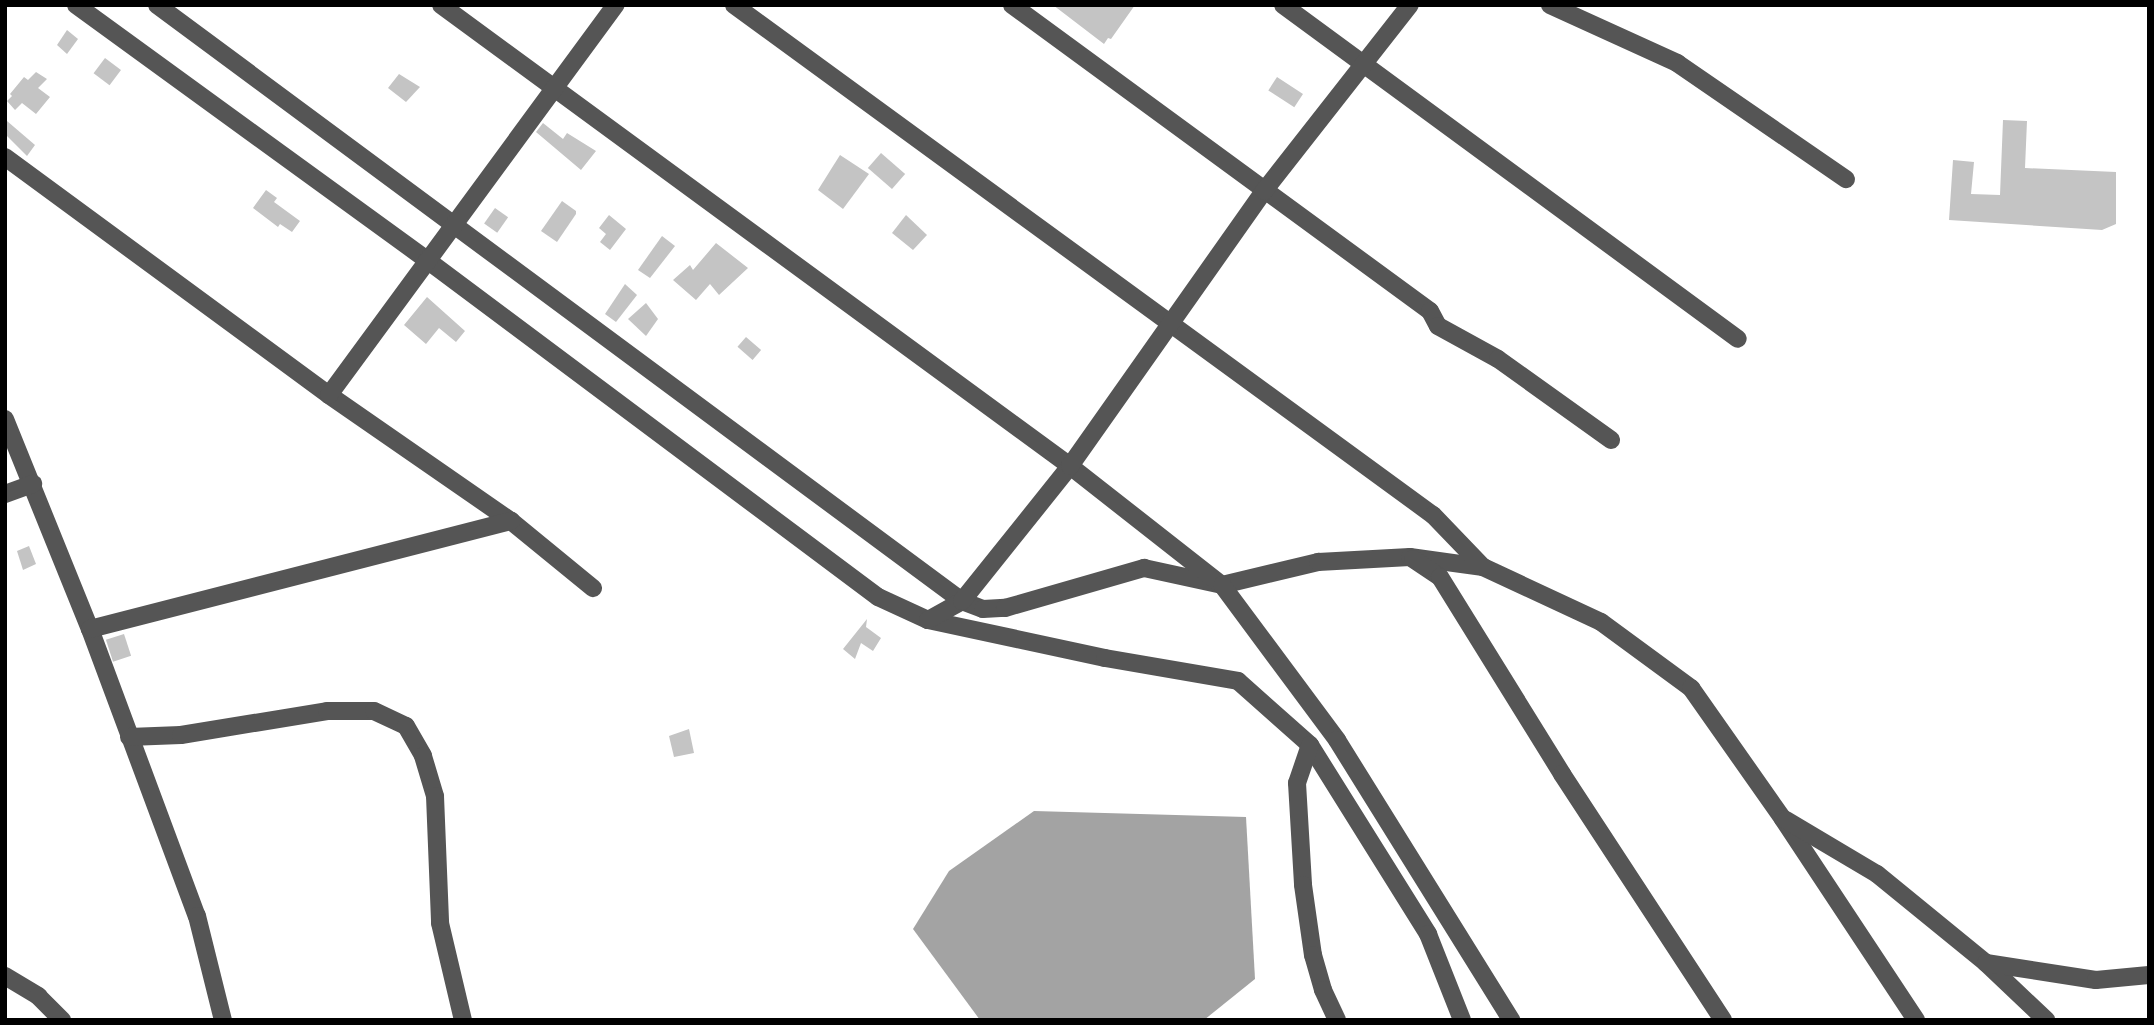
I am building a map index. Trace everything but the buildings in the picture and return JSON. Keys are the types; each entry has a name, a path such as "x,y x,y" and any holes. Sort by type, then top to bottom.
{"street":[{"path":"76,5 427,260 878,597 928,620 1105,658 1238,681 1310,745 1428,934 1462,1020"},
{"path":"157,5 962,601 983,609 1005,608 1144,568 1222,585 1318,562 1410,557 1483,567 1601,622 1691,688 1783,819 1916,1020"},
{"path":"441,5 553,90 1070,466 1222,585 1337,740 1511,1020"},
{"path":"329,395 615,5"},
{"path":"734,5 1433,515 1483,567"},
{"path":"1012,5 1430,311 1438,326 1498,359 1611,440"},
{"path":"1283,5 1738,339"},
{"path":"928,620 962,601 1070,466 1264,191 1410,5"},
{"path":"1550,5 1677,63 1846,179"},
{"path":"5,157 329,395 511,521 593,588"},
{"path":"5,419 90,629 128,737 197,916 223,1020"},
{"path":"5,494 33,484"},
{"path":"90,629 511,521"},
{"path":"1410,557 1440,577 1562,774 1723,1020"},
{"path":"128,737 181,735 327,711 374,711 406,726 423,756 435,796 440,923 463,1020"},
{"path":"1310,745 1297,783 1303,885 1312,955 1323,990 1337,1020"},
{"path":"1783,819 1877,874 1986,963 2046,1020"},
{"path":"1986,963 2096,980 2149,975"},
{"path":"5,976 38,996 62,1020"}],"shaded area":[{"path":"1034,811 1246,817 1255,979 1204,1020 980,1020 913,929 949,871"}]}
